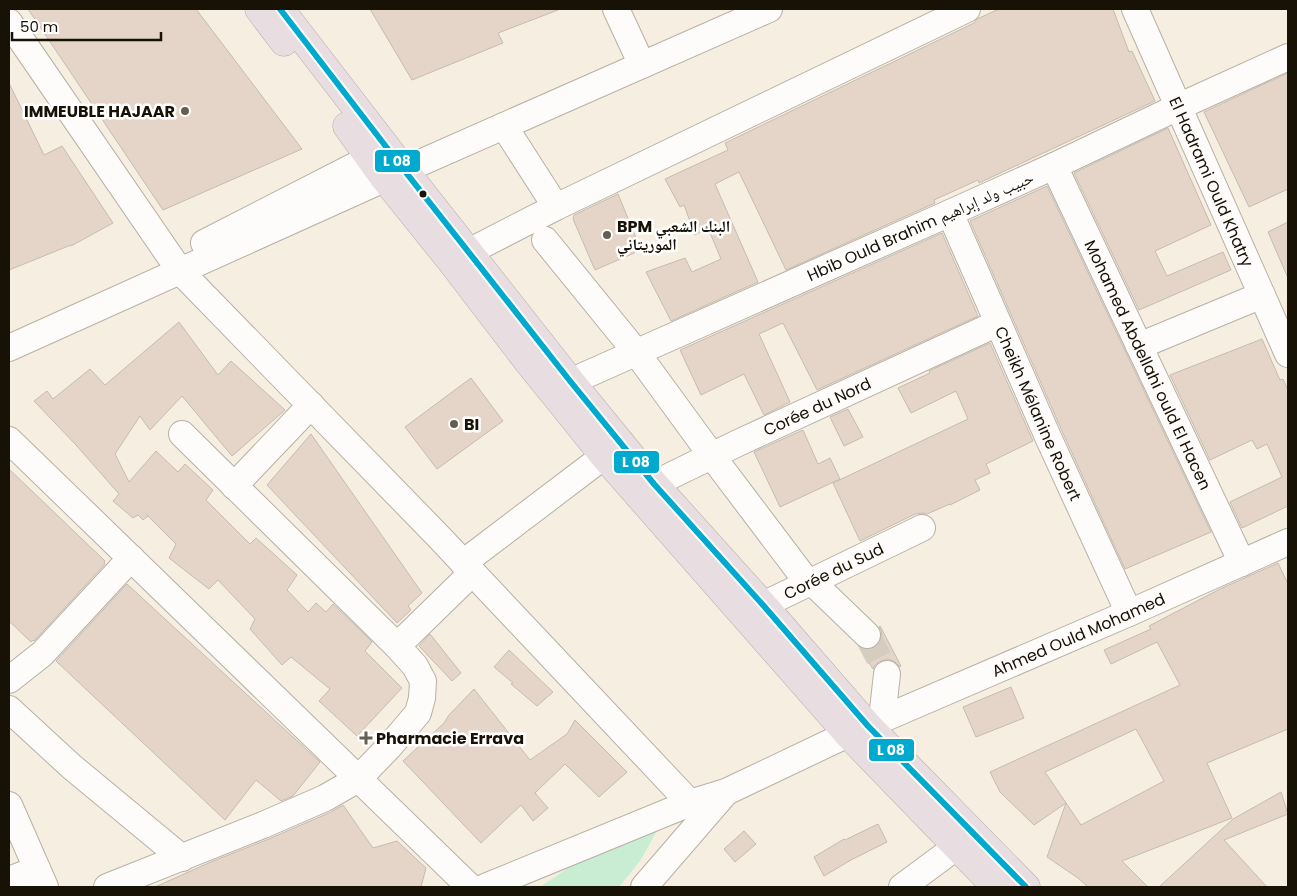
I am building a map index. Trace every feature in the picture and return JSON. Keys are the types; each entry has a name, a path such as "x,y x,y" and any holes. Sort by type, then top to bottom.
{"highway":[{"path":"259,9 386,169 460,256 560,386 646,490 755,612 1026,887"},
{"path":"280,9 386,169"},
{"path":"866,726 956,847 996,887"}],"street":[{"path":"616,9 642,65"},
{"path":"9,348 176,265 386,169 504,126 769,9"},
{"path":"460,256 556,207 967,9"},
{"name":"El Hadrami Ould Khatry","path":"1135,9 1288,354"},
{"path":"10,25 176,265 468,568 690,803"},
{"name":"Hbib Ould Brahim حبيب ولد إبراهيم","path":"560,386 950,214 1288,57"},
{"path":"504,126 556,207"},
{"name":"Mohamed Abdellahi ould El Hacen","path":"1054,166 1242,563"},
{"name":"Cheikh Mélanine Robert","path":"950,214 1048,437 1129,613"},
{"path":"545,240 636,352 712,456 810,583 867,635"},
{"path":"1139,346 1262,295"},
{"name":"Corée du Nord","path":"646,490 712,456 998,323"},
{"path":"234,486 311,406"},
{"path":"107,887 263,825 324,798 358,779 390,747 418,712 422,698 423,682 415,666 397,646 182,434"},
{"path":"9,440 470,887"},
{"path":"397,646 468,568 613,450"},
{"name":"Corée du Sud","path":"755,612 922,528"},
{"name":"Ahmed Ould Mohamed","path":"485,887 690,803 726,792 866,726 1129,613 1288,542"},
{"path":"9,680 42,654 131,558"},
{"path":"866,726 887,674"},
{"path":"9,708 72,767 182,858"},
{"path":"644,887 726,792"},
{"path":"9,805 41,878 9,880"},
{"path":"902,887 956,847"}],"green space":[{"path":"659,827 640,861 619,887 540,887 604,844"}],"building":[{"name":"IMMEUBLE HAJAAR","path":"28,9 196,9 302,149 163,210"},
{"path":"370,9 558,10 498,33 503,43 412,80"},
{"path":"999,9 1113,9 1129,52 1132,51 1155,101 979,183 978,180 934,200 935,203 786,270 739,172 715,184 758,282 671,321 646,272 685,258 692,272 721,259 708,228 695,235 684,205 680,207 665,179 728,150 725,143 974,23 977,19"},
{"path":"1288,73 1288,189 1249,207 1204,112"},
{"path":"9,83 44,155 62,146 113,223 71,246 9,270"},
{"path":"1168,128 1211,225 1155,251 1167,276 1223,252 1231,270 1139,310 1074,173"},
{"path":"1047,186 1211,532 1125,569 970,221"},
{"name":"BPM البنك الشعبي الموريتاني","path":"618,194 641,250 595,270 573,219 574,215"},
{"path":"1288,222 1288,278 1268,232"},
{"path":"942,233 978,316 817,390 783,323 759,334 790,402 764,415 744,374 701,395 680,350"},
{"path":"179,322 218,375 231,361 285,410 232,456 182,396 150,430 140,416 115,454 129,482 156,451 178,472 185,464 213,490 206,500 250,544 256,538 297,575 287,590 308,612 316,603 326,612 333,604 372,642 365,651 402,688 357,736 319,701 330,689 291,657 282,665 250,629 255,619 218,580 209,589 169,558 176,544 148,516 143,520 138,515 133,518 113,501 119,494 34,401 47,391 53,399 90,369 105,385"},
{"path":"1262,339 1280,380 1283,379 1288,390 1288,506 1242,528 1230,502 1282,477 1267,444 1257,449 1252,440 1210,460 1170,375"},
{"path":"990,343 1033,441 986,464 990,473 975,480 980,490 927,514 915,514 860,541 833,483 968,419 956,391 911,413 898,388 930,373 929,371"},
{"name":"BI","path":"471,378 503,421 437,469 405,427"},
{"path":"848,409 863,437 844,446 830,417"},
{"path":"803,430 818,464 830,458 840,479 780,507 754,452"},
{"path":"311,434 422,593 408,606 411,610 397,623 267,485"},
{"path":"9,469 105,561 105,564 31,642 9,621"},
{"path":"1278,563 1288,584 1288,729 1207,763 1232,818 1122,861 1148,887 1088,887 1047,857 1066,803 1034,825 1000,792 990,772 1180,685 1157,642 1111,664 1104,650 1151,629 1149,626 1220,589","holes":["1136,729 1164,781 1081,825 1045,772"]},
{"path":"127,584 320,762 293,796 281,801 256,780 225,820 56,661"},
{"path":"880,626 900,667 888,659 875,665 873,669 860,648 864,650 871,649 878,645 882,638"},
{"path":"430,634 461,673 452,681 419,646"},
{"path":"509,650 553,692 537,706 494,667"},
{"path":"1011,687 1024,718 976,737 963,707"},
{"path":"474,689 530,760 567,734 575,720 627,772 599,797 565,764 535,793 548,808 533,821 521,805 481,843 403,761 444,723 449,715"},
{"path":"1281,792 1288,814 1224,840 1267,887 1159,887 1233,819"},
{"path":"343,805 373,848 397,841 426,868 421,887 155,887 331,812"},
{"path":"878,824 887,842 824,876 814,857 844,839"},
{"path":"744,831 756,844 735,862 724,849"}],"tunnel":[{"path":"867,635 887,674"}],"transit line":[{"path":"280,9 570,381 654,484 868,726 1026,887"}],"place":[{"name":"IMMEUBLE HAJAAR","path":"185,111"},
{"name":"BPM البنك الشعبي الموريتاني","path":"607,235"},
{"name":"BI","path":"454,424"},
{"name":"Pharmacie Errava","path":"366,738"}]}
